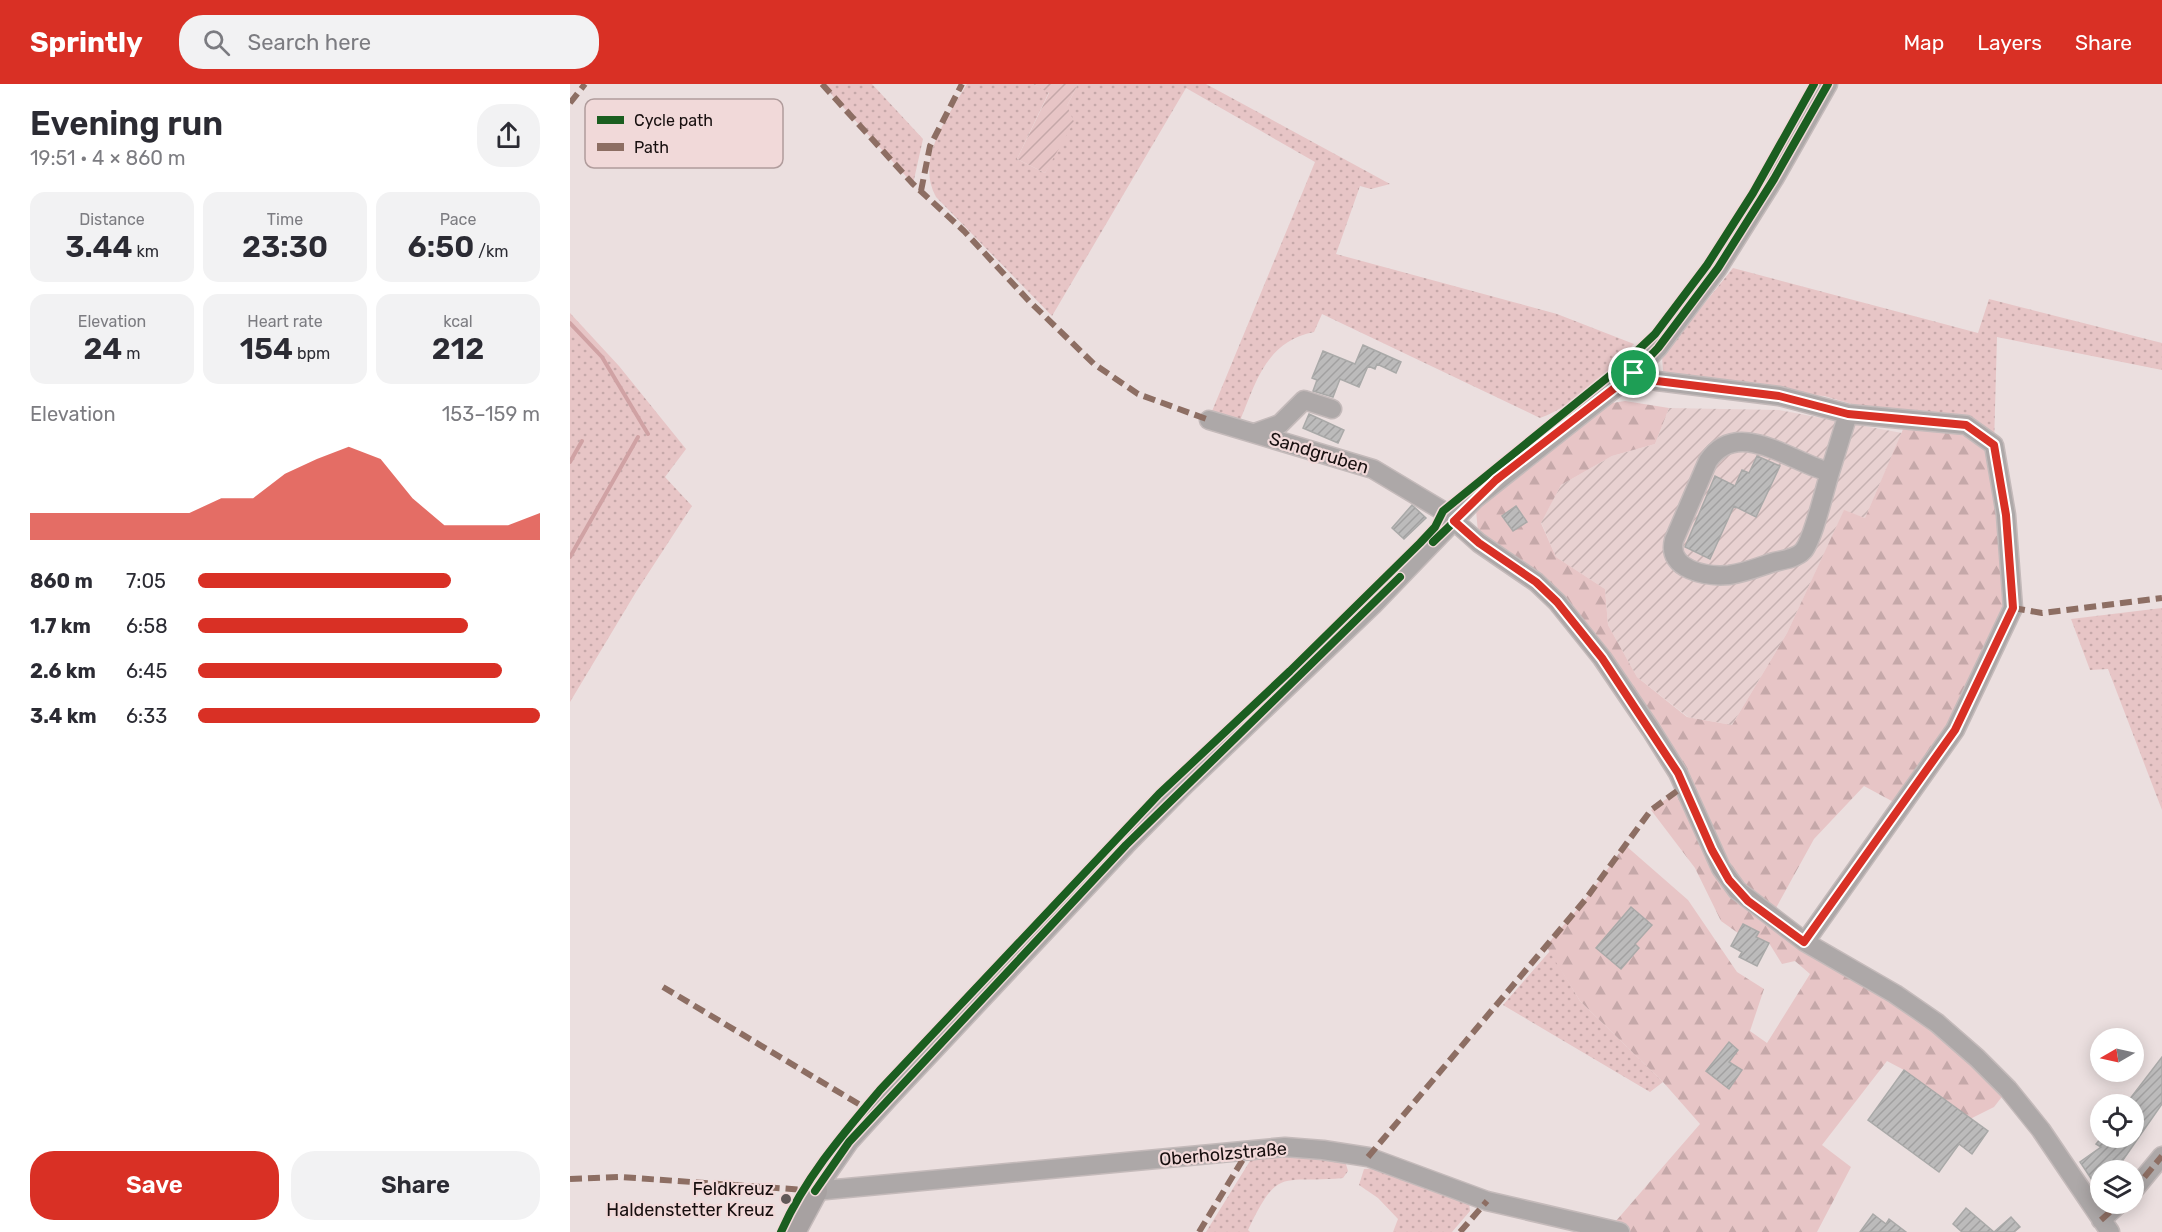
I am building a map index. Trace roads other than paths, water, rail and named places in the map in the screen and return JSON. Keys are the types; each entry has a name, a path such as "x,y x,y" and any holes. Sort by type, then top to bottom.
{"main road":[{"path":"793,1232 815,1191"}],"street":[{"path":"815,1191 849,1142 1126,845 1373,605 1496,480 1634,373 1658,348 1718,268 1774,179 1828,84"},
{"path":"1634,373 1657,381 1779,396 1848,414 1966,425 1994,445 2006,515 2013,608 1955,730 1804,942"},
{"path":"1255,433 1280,424 1304,400 1332,409"},
{"path":"1830,472 1810,466 1758,443 1732,444 1720,449 1708,461 1674,540 1672,555 1686,567 1718,575 1737,573 1797,556 1808,544 1848,414"},
{"name":"Sandgruben","path":"1209,420 1373,469 1404,485 1454,521 1479,543 1536,582 1557,602 1608,667 1678,773 1712,850 1729,880 1748,901 1804,942 1895,994 1937,1023 1977,1058 2008,1089 2041,1130 2106,1226"},
{"name":"Oberholzstraße","path":"815,1191 1285,1147 1368,1157 1487,1201 1620,1232"},
{"path":"2144,1178 2162,1156"}],"waterway":[{"path":"570,323 602,357 648,434"},
{"path":"570,557 638,437"},
{"path":"570,462 582,441"}],"place":[{"name":"Feldkreuz Haldenstetter Kreuz","path":"786,1199"}]}
